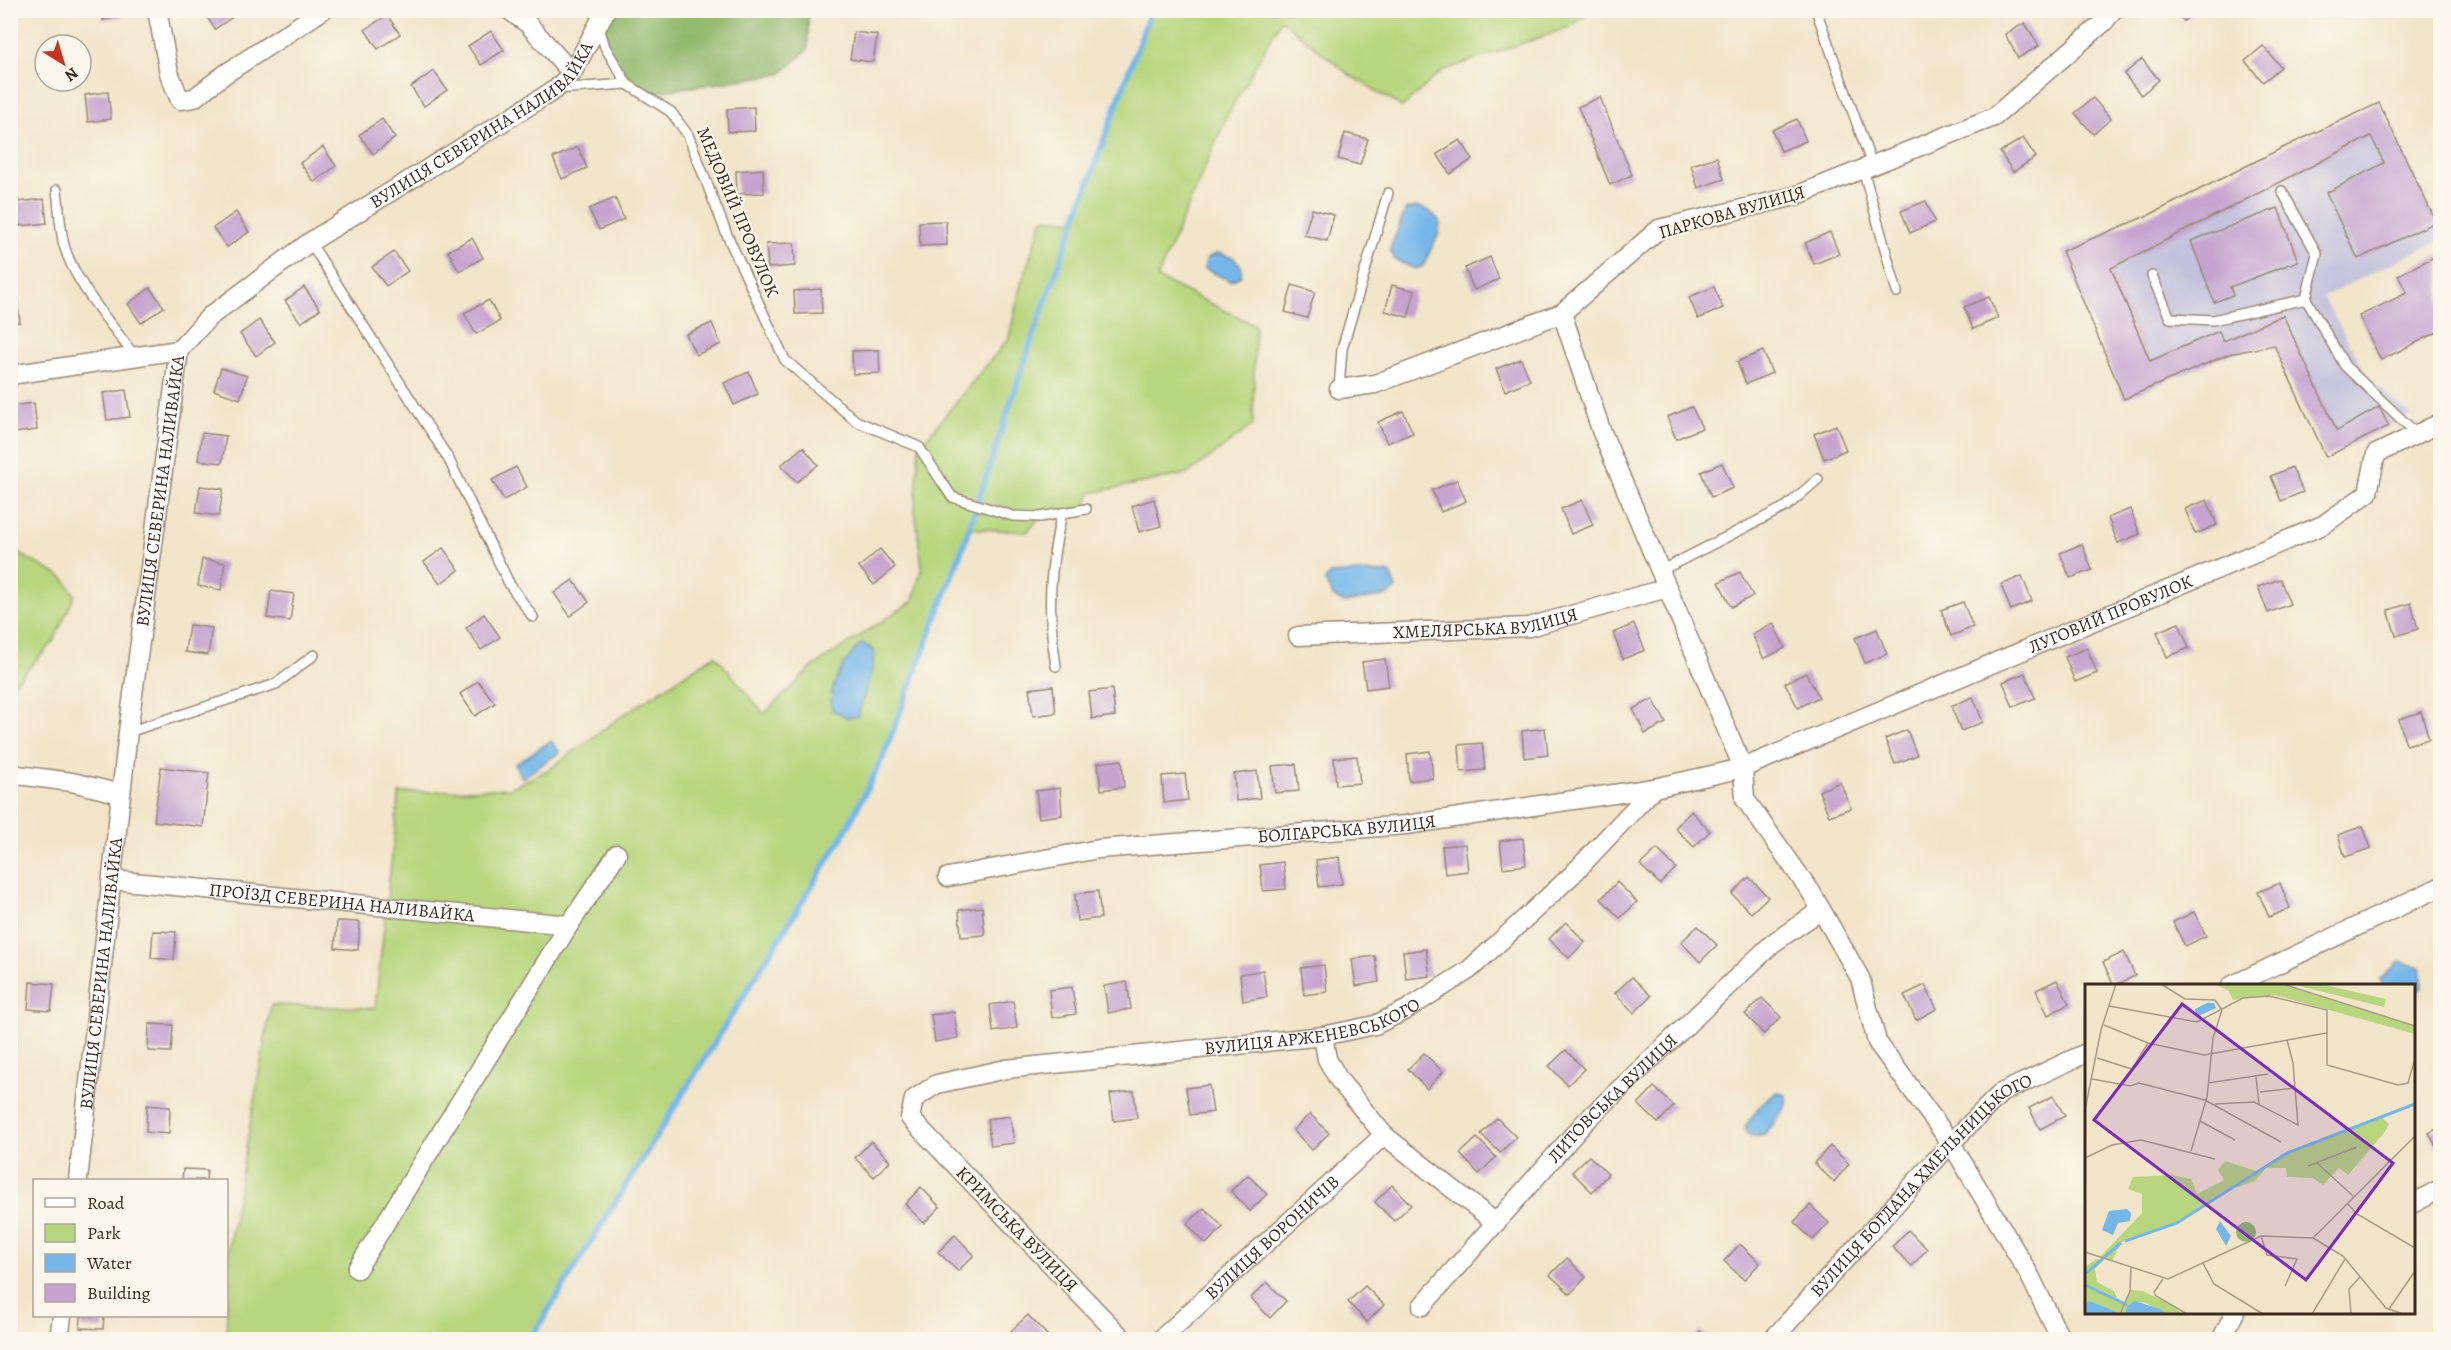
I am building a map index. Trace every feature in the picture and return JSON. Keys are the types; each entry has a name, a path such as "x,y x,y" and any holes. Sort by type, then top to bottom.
{"street":[{"path":"157,10 169,72 180,100 194,99 225,74 323,10"},
{"path":"509,10 528,24 572,73"},
{"name":"ПАРКОВА ВУЛИЦЯ","path":"1339,389 1375,384 1562,313 1659,230 1795,196 1994,117 2104,22 2113,10"},
{"name":"ВУЛИЦЯ СЕВЕРИНА НАЛИВАЙКА","path":"78,1179 128,732 179,350 209,317 310,242 556,89 572,73 602,18"},
{"path":"1562,313 1601,430 1743,768 1745,799 1821,910 1860,978 1876,1042 1951,1143 2029,1274 2061,1340"},
{"path":"10,375 179,350"},
{"name":"ЛУГОВИЙ ПРОВУЛОК","path":"1743,768 2323,525 2368,493 2376,454 2440,423"},
{"name":"ХМЕЛЯРСЬКА ВУЛИЦЯ","path":"1298,636 1530,627 1664,580"},
{"name":"БОЛГАРСЬКА ВУЛИЦЯ","path":"948,877 1099,849 1406,825 1654,788 1743,768"},
{"path":"10,774 72,782 121,794"},
{"name":"ВУЛИЦЯ АРЖЕНЕВСЬКОГО","path":"910,1118 914,1099 937,1084 1006,1068 1323,1036 1375,1025 1406,1010 1470,970 1572,875 1654,788"},
{"path":"357,1269 569,925 617,854"},
{"name":"ПРОЇЗД СЕВЕРИНА НАЛИВАЙКА","path":"113,880 569,925"},
{"path":"2235,984 2440,888"},
{"name":"ЛИТОВСЬКА ВУЛИЦЯ","path":"1422,1306 1584,1123 1773,943 1821,910"},
{"path":"1323,1036 1327,1059 1339,1080 1384,1135 1496,1223"},
{"name":"ВУЛИЦЯ БОГДАНА ХМЕЛЬНИЦЬКОГО","path":"1772,1340 1951,1143 2001,1093 2085,1053"},
{"name":"КРИМСЬКА ВУЛИЦЯ","path":"910,1118 1124,1340"},
{"name":"ВУЛИЦЯ ВОРОНИЧІВ","path":"1160,1340 1384,1135"},
{"path":"2415,1202 2440,1189"},
{"path":"2220,1340 2234,1314"},
{"path":"59,1340 62,1317"}],"lane":[{"path":"1816,10 1867,167 1897,292"},
{"name":"МЕДОВИЙ ПРОВУЛОК","path":"602,18 604,47 627,84 671,112 688,135 727,235 785,360 856,421 919,447 952,497 1013,516 1040,517 1086,509"},
{"path":"556,89 627,84"},
{"path":"57,190 63,242 77,275 135,357"},
{"path":"2282,190 2317,254 2306,299 2345,366 2418,435"},
{"path":"1339,389 1342,349 1388,193"},
{"path":"310,242 448,458 510,585 533,617"},
{"path":"2152,276 2170,318 2213,320 2306,299"},
{"path":"1664,580 1787,506 1818,479"},
{"path":"1056,666 1049,626 1049,583 1062,513"},
{"path":"128,732 276,684 314,655"}],"shaded area":[{"path":"2379,103 2440,230 2440,240 2323,297 2371,381 2411,415 2326,457 2274,345 2229,354 2124,399 2062,251 2151,214 2280,149"}],"green space":[{"path":"606,11 808,11 808,49 781,74 643,94 627,84 598,25"},
{"path":"1151,11 1592,11 1570,27 1442,71 1402,107 1351,76 1281,20 1227,116 1157,278 1255,325 1253,425 1187,474 1090,493 1086,509 1040,517 1027,532 969,528 883,757 844,834 530,1339 226,1340 229,1245 271,1005 375,1008 399,793 510,788 550,769 623,715 715,655 764,714 811,668 913,601 922,566 915,511 919,447 1009,338 1020,288 1043,218 1075,221"},
{"path":"10,549 64,578 75,595 53,642 11,687"}],"water":[{"path":"1417,207 1429,211 1440,221 1439,233 1423,266 1416,269 1395,260 1390,249 1406,209"},
{"path":"1218,253 1234,258 1241,266 1241,276 1230,281 1204,268 1207,258"},
{"path":"1390,573 1396,589 1389,595 1344,603 1333,596 1325,581 1330,574"},
{"path":"862,643 874,650 873,665 858,716 848,718 832,710 832,692 839,673"},
{"path":"551,741 560,752 522,778 515,764"},
{"path":"2400,961 2420,968 2423,987 2415,992 2415,984 2382,984 2380,979"},
{"path":"1778,1092 1786,1096 1785,1107 1780,1117 1764,1135 1754,1137 1748,1134 1745,1127 1763,1102"}],"building":[{"path":"102,10 125,10 126,16 103,20"},
{"path":"202,10 235,10 237,14 215,29"},
{"path":"2175,10 2196,10 2184,21"},
{"path":"387,15 400,34 378,49 365,30"},
{"path":"2025,23 2039,46 2018,58 2005,34"},
{"path":"491,31 504,50 481,65 468,46"},
{"path":"854,32 877,35 873,62 850,59"},
{"path":"2263,46 2281,67 2263,82 2245,61"},
{"path":"2142,59 2159,80 2141,95 2124,74"},
{"path":"434,71 447,90 424,106 411,87"},
{"path":"108,92 111,119 88,122 85,95"},
{"path":"1600,97 1632,175 1610,185 1578,107"},
{"path":"2093,98 2111,119 2093,134 2075,113"},
{"path":"2379,103 2436,222 2358,259 2326,193 2384,163 2371,136 2111,268 2150,361 2219,331 2223,341 2283,315 2337,431 2379,407 2389,426 2326,457 2274,345 2229,354 2124,399 2062,251 2151,214 2280,149"},
{"path":"754,107 755,131 728,132 727,109"},
{"path":"382,119 395,138 373,154 359,135"},
{"path":"1797,119 1806,141 1781,151 1772,130"},
{"path":"1345,133 1368,139 1360,165 1338,159"},
{"path":"2023,138 2036,157 2013,172 2000,152"},
{"path":"1460,140 1473,159 1450,174 1437,154"},
{"path":"323,147 336,166 314,182 300,163"},
{"path":"578,147 587,168 562,179 553,158"},
{"path":"1717,157 1724,179 1698,188 1691,165"},
{"path":"763,169 764,193 737,194 736,171"},
{"path":"615,198 624,219 599,230 589,209"},
{"path":"44,199 47,223 20,226 17,202"},
{"path":"1926,201 1935,222 1910,233 1901,211"},
{"path":"2278,208 2298,261 2230,287 2233,295 2214,302 2191,241"},
{"path":"1312,209 1334,215 1327,241 1304,235"},
{"path":"236,212 249,232 227,247 213,228"},
{"path":"946,221 947,245 920,246 919,222"},
{"path":"1830,232 1839,254 1814,264 1805,243"},
{"path":"472,238 483,258 459,271 448,251"},
{"path":"794,243 795,266 768,268 766,244"},
{"path":"394,252 408,271 386,286 372,267"},
{"path":"2440,254 2440,331 2381,360 2359,316 2407,293 2398,275"},
{"path":"1490,257 1499,279 1474,290 1465,268"},
{"path":"1292,285 1315,292 1307,318 1285,312"},
{"path":"1392,285 1415,291 1408,317 1385,311"},
{"path":"304,287 320,309 301,323 285,301"},
{"path":"1714,287 1723,308 1698,319 1689,297"},
{"path":"150,288 164,307 141,323 128,304"},
{"path":"821,289 822,313 795,314 794,291"},
{"path":"1989,297 1998,318 1973,329 1964,307"},
{"path":"17,298 20,322 10,323 10,299"},
{"path":"489,300 500,321 476,334 464,313"},
{"path":"259,320 275,342 256,356 240,334"},
{"path":"712,323 721,344 696,355 686,334"},
{"path":"879,350 880,373 853,374 852,351"},
{"path":"1763,351 1772,373 1746,384 1737,362"},
{"path":"1521,359 1530,380 1505,391 1496,369"},
{"path":"221,368 247,376 240,399 214,390"},
{"path":"749,372 758,394 734,405 724,383"},
{"path":"126,390 130,417 107,420 103,393"},
{"path":"34,403 37,430 14,433 11,406"},
{"path":"1692,407 1702,428 1676,439 1667,417"},
{"path":"1403,411 1413,433 1387,443 1378,422"},
{"path":"1836,425 1846,450 1824,459 1814,434"},
{"path":"202,433 226,436 222,463 198,460"},
{"path":"803,447 818,465 797,482 781,465"},
{"path":"1722,463 1733,488 1711,497 1701,472"},
{"path":"516,467 527,487 504,500 492,480"},
{"path":"2292,467 2303,492 2281,501 2271,476"},
{"path":"1457,480 1466,501 1441,512 1432,490"},
{"path":"200,486 223,489 219,516 196,513"},
{"path":"1154,499 1161,526 1139,532 1132,506"},
{"path":"1582,500 1593,525 1571,534 1561,509"},
{"path":"2207,500 2217,525 2195,534 2185,509"},
{"path":"2130,509 2140,534 2118,543 2108,518"},
{"path":"2082,544 2092,570 2070,578 2060,553"},
{"path":"443,548 459,570 440,584 424,562"},
{"path":"880,549 895,567 874,585 859,567"},
{"path":"202,559 225,563 221,590 198,586"},
{"path":"1740,572 1753,596 1731,607 1719,582"},
{"path":"2022,576 2032,601 2011,610 2001,585"},
{"path":"2280,579 2290,604 2268,613 2258,587"},
{"path":"573,580 589,602 570,616 554,593"},
{"path":"271,591 294,594 290,621 267,618"},
{"path":"1963,602 1973,627 1951,636 1941,610"},
{"path":"2411,603 2418,629 2396,636 2388,610"},
{"path":"484,614 500,637 481,650 466,628"},
{"path":"1773,623 1785,648 1764,659 1752,634"},
{"path":"2179,623 2189,648 2167,657 2157,632"},
{"path":"1634,624 1645,650 1623,659 1613,633"},
{"path":"189,625 212,628 208,655 185,652"},
{"path":"1877,629 1887,654 1865,663 1855,638"},
{"path":"2087,648 2097,673 2075,682 2065,657"},
{"path":"1385,659 1389,686 1366,689 1362,662"},
{"path":"1806,673 1819,697 1798,708 1785,683"},
{"path":"2025,673 2035,698 2013,707 2003,682"},
{"path":"478,681 495,703 475,716 460,694"},
{"path":"1053,686 1056,713 1033,716 1029,689"},
{"path":"1112,689 1115,716 1092,719 1089,692"},
{"path":"1973,697 1983,722 1961,731 1951,706"},
{"path":"1653,699 1666,723 1645,734 1633,709"},
{"path":"2421,712 2429,739 2406,745 2399,719"},
{"path":"1545,728 1548,755 1524,758 1522,731"},
{"path":"1907,730 1917,755 1895,764 1885,739"},
{"path":"1482,743 1485,770 1461,772 1459,745"},
{"path":"1430,751 1433,778 1409,781 1407,754"},
{"path":"1357,756 1360,783 1336,785 1334,758"},
{"path":"1122,760 1124,787 1101,790 1098,763"},
{"path":"1296,764 1299,791 1275,793 1272,766"},
{"path":"161,767 209,773 203,827 154,821"},
{"path":"1257,771 1260,798 1236,801 1234,774"},
{"path":"1185,774 1188,800 1164,803 1162,776"},
{"path":"1840,782 1851,808 1829,816 1819,791"},
{"path":"1060,788 1062,815 1039,818 1036,791"},
{"path":"1691,811 1710,831 1694,847 1675,828"},
{"path":"2363,826 2371,848 2345,857 2338,835"},
{"path":"1523,838 1526,865 1503,868 1500,841"},
{"path":"1465,844 1468,871 1445,874 1442,846"},
{"path":"1657,849 1676,868 1660,884 1640,865"},
{"path":"1339,857 1342,884 1319,887 1316,860"},
{"path":"1283,862 1286,889 1263,891 1260,865"},
{"path":"1749,877 1768,897 1751,913 1732,894"},
{"path":"1617,882 1637,902 1620,918 1601,899"},
{"path":"2280,883 2290,908 2269,917 2258,892"},
{"path":"1098,891 1101,918 1077,921 1075,894"},
{"path":"982,907 985,935 961,937 959,910"},
{"path":"2194,912 2206,936 2185,946 2173,922"},
{"path":"337,921 360,922 358,950 335,948"},
{"path":"1566,922 1585,942 1569,958 1549,939"},
{"path":"1698,926 1717,945 1700,962 1681,942"},
{"path":"153,931 176,932 174,960 151,958"},
{"path":"1426,949 1430,976 1406,979 1403,952"},
{"path":"2124,952 2135,976 2113,984 2103,962"},
{"path":"1375,956 1379,982 1356,986 1352,959"},
{"path":"1324,965 1327,992 1304,995 1301,968"},
{"path":"1263,970 1267,997 1243,1001 1240,974"},
{"path":"1632,977 1651,996 1634,1013 1615,993"},
{"path":"2057,980 2069,1004 2048,1015 2036,990"},
{"path":"30,982 54,984 51,1011 28,1009"},
{"path":"1127,982 1131,1009 1108,1013 1104,986"},
{"path":"1925,985 1937,1009 1916,1020 1904,995"},
{"path":"1072,987 1076,1014 1052,1018 1049,990"},
{"path":"1762,998 1781,1017 1764,1034 1745,1014"},
{"path":"1013,1001 1017,1028 993,1032 990,1005"},
{"path":"954,1012 958,1038 935,1042 931,1015"},
{"path":"149,1024 173,1025 171,1052 148,1051"},
{"path":"1566,1050 1584,1069 1568,1085 1549,1066"},
{"path":"1424,1053 1443,1072 1427,1089 1408,1069"},
{"path":"1209,1085 1213,1112 1190,1115 1186,1088"},
{"path":"1654,1087 1674,1106 1658,1123 1638,1104"},
{"path":"1134,1091 1137,1118 1114,1121 1110,1094"},
{"path":"2053,1096 2065,1116 2040,1129 2029,1108"},
{"path":"147,1105 170,1107 169,1134 146,1132"},
{"path":"1310,1114 1329,1133 1312,1150 1293,1130"},
{"path":"1010,1116 1014,1143 991,1146 987,1119"},
{"path":"1497,1118 1516,1137 1500,1153 1481,1134"},
{"path":"2440,1127 2440,1154 2429,1133"},
{"path":"1477,1138 1496,1157 1479,1174 1460,1154"},
{"path":"871,1141 890,1161 874,1177 855,1158"},
{"path":"1830,1146 1849,1164 1834,1182 1814,1163"},
{"path":"1589,1156 1608,1174 1592,1192 1572,1172"},
{"path":"183,1169 207,1170 206,1179 182,1179"},
{"path":"1248,1175 1267,1194 1250,1211 1231,1191"},
{"path":"1392,1185 1411,1205 1394,1221 1375,1202"},
{"path":"921,1187 940,1207 924,1223 905,1204"},
{"path":"1810,1205 1829,1223 1813,1240 1794,1222"},
{"path":"1204,1208 1223,1227 1206,1244 1187,1224"},
{"path":"1908,1230 1927,1249 1912,1266 1892,1247"},
{"path":"955,1235 974,1255 958,1271 938,1252"},
{"path":"1740,1244 1760,1263 1744,1280 1724,1261"},
{"path":"1567,1258 1586,1277 1570,1294 1550,1275"},
{"path":"1267,1282 1286,1301 1270,1318 1251,1298"},
{"path":"1365,1286 1384,1305 1367,1322 1348,1302"},
{"path":"1028,1315 1047,1335 1042,1340 1019,1340 1011,1331"},
{"path":"81,1317 104,1317 103,1329 80,1328"},
{"path":"1700,1331 1709,1340 1692,1340"}],"waterway":[{"path":"530,1340 844,834 883,757 964,544 1029,347 1151,10"}]}
